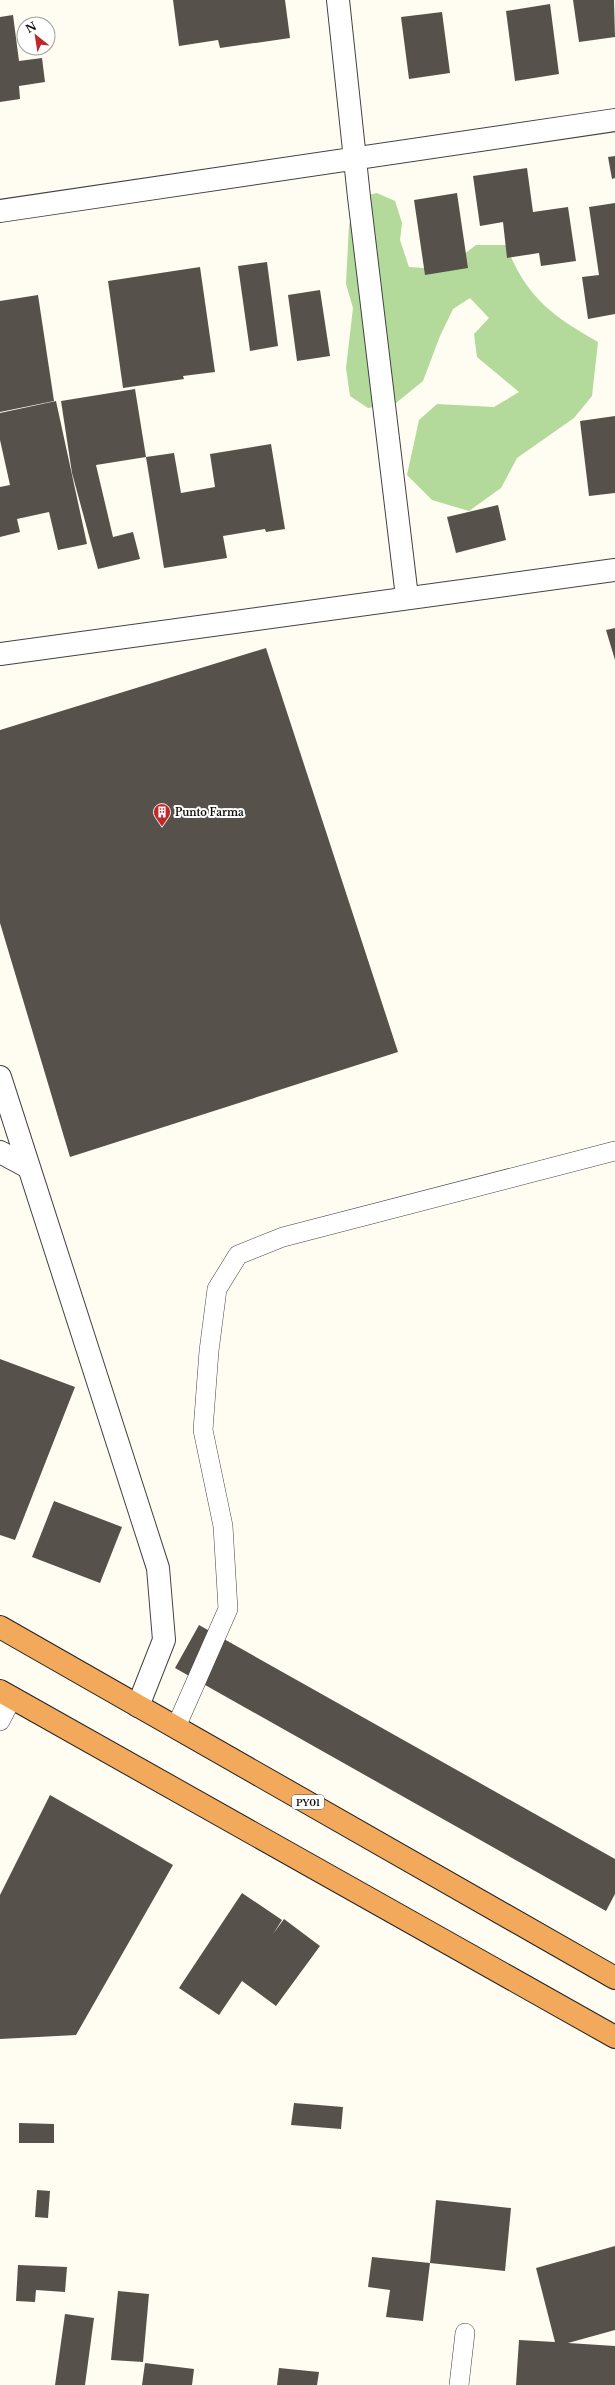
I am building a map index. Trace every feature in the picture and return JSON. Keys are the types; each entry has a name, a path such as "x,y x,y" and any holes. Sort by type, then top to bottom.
{"highway":[{"name":"PY01","path":"0,1627 615,1978"},
{"path":"6,1695 615,2037"}],"street":[{"path":"338,0 355,160 407,597"},
{"path":"0,211 355,160 615,120"},
{"path":"0,654 407,597 615,570"},
{"path":"0,1077 158,1568 164,1640 138,1706"},
{"path":"0,1152 28,1167"}],"lane":[{"path":"176,1727 228,1609 223,1526 203,1430 209,1351 217,1289 238,1255 283,1237 615,1151"},
{"path":"0,1721 6,1695"},
{"path":"459,2385 465,2333"}],"green space":[{"path":"377,193 395,201 402,223 400,240 409,267 424,268 450,265 476,245 506,245 522,278 542,303 567,323 598,342 592,396 574,418 517,458 501,488 469,511 432,500 407,475 419,420 437,404 494,407 519,392 477,357 474,334 489,318 470,298 453,309 440,336 423,381 396,403 368,408 350,396 346,368 353,308 346,284 349,225 359,197"}],"building":[{"path":"173,0 285,0 290,38 220,48 218,40 179,46"},
{"path":"573,0 614,0 615,37 579,42"},
{"path":"550,4 559,74 515,81 506,11"},
{"path":"442,12 450,73 409,79 401,17"},
{"path":"13,15 16,38 16,56 18,56 19,61 42,58 45,82 19,86 20,99 0,102 0,17"},
{"path":"615,156 615,178 612,179 608,157"},
{"path":"527,168 533,212 568,207 576,261 541,266 539,253 507,258 503,222 480,226 473,176"},
{"path":"457,193 468,268 425,275 414,200"},
{"path":"615,203 615,314 588,319 582,277 599,275 589,207"},
{"path":"267,262 278,346 250,351 238,266"},
{"path":"200,267 215,372 183,376 184,379 123,388 108,281"},
{"path":"320,290 330,356 297,361 288,295"},
{"path":"38,295 54,401 0,412 0,301"},
{"path":"135,389 146,457 96,465 113,537 133,532 140,559 98,569 72,473 61,401"},
{"path":"56,401 87,544 58,550 49,512 17,519 20,532 0,537 0,487 10,485 0,440 0,413"},
{"path":"615,416 615,493 589,496 580,421"},
{"path":"271,444 285,529 266,532 265,529 223,536 227,558 164,568 146,457 174,453 181,493 215,487 210,454"},
{"path":"498,505 506,540 456,553 447,517"},
{"path":"615,628 615,660 606,630"},
{"name":"Punto Farma","path":"266,648 398,1052 70,1157 0,923 0,730"},
{"path":"0,1359 75,1387 15,1540 0,1535"},
{"path":"54,1501 122,1527 100,1583 32,1557"},
{"path":"199,1625 615,1859 615,1894 606,1911 175,1668"},
{"path":"50,1795 173,1865 76,2035 0,2039 0,1895"},
{"path":"242,1893 282,1920 273,1934 284,1919 320,1946 276,2006 242,1981 219,2015 179,1988"},
{"path":"294,2103 343,2107 341,2129 291,2125"},
{"path":"19,2123 54,2124 54,2143 19,2143"},
{"path":"37,2190 50,2191 48,2218 35,2217"},
{"path":"436,2200 511,2208 505,2271 430,2263"},
{"path":"615,2246 615,2330 568,2343 615,2346 615,2385 516,2385 519,2340 555,2342 536,2268"},
{"path":"372,2257 430,2263 423,2321 386,2317 390,2290 368,2287"},
{"path":"18,2265 67,2267 65,2292 36,2290 35,2302 16,2301"},
{"path":"118,2291 149,2294 143,2362 111,2360"},
{"path":"65,2314 94,2318 85,2385 55,2385"},
{"path":"145,2363 194,2369 192,2385 142,2385"},
{"path":"279,2368 319,2372 317,2385 277,2385"}],"place":[{"name":"Punto Farma","path":"162,827"}]}
